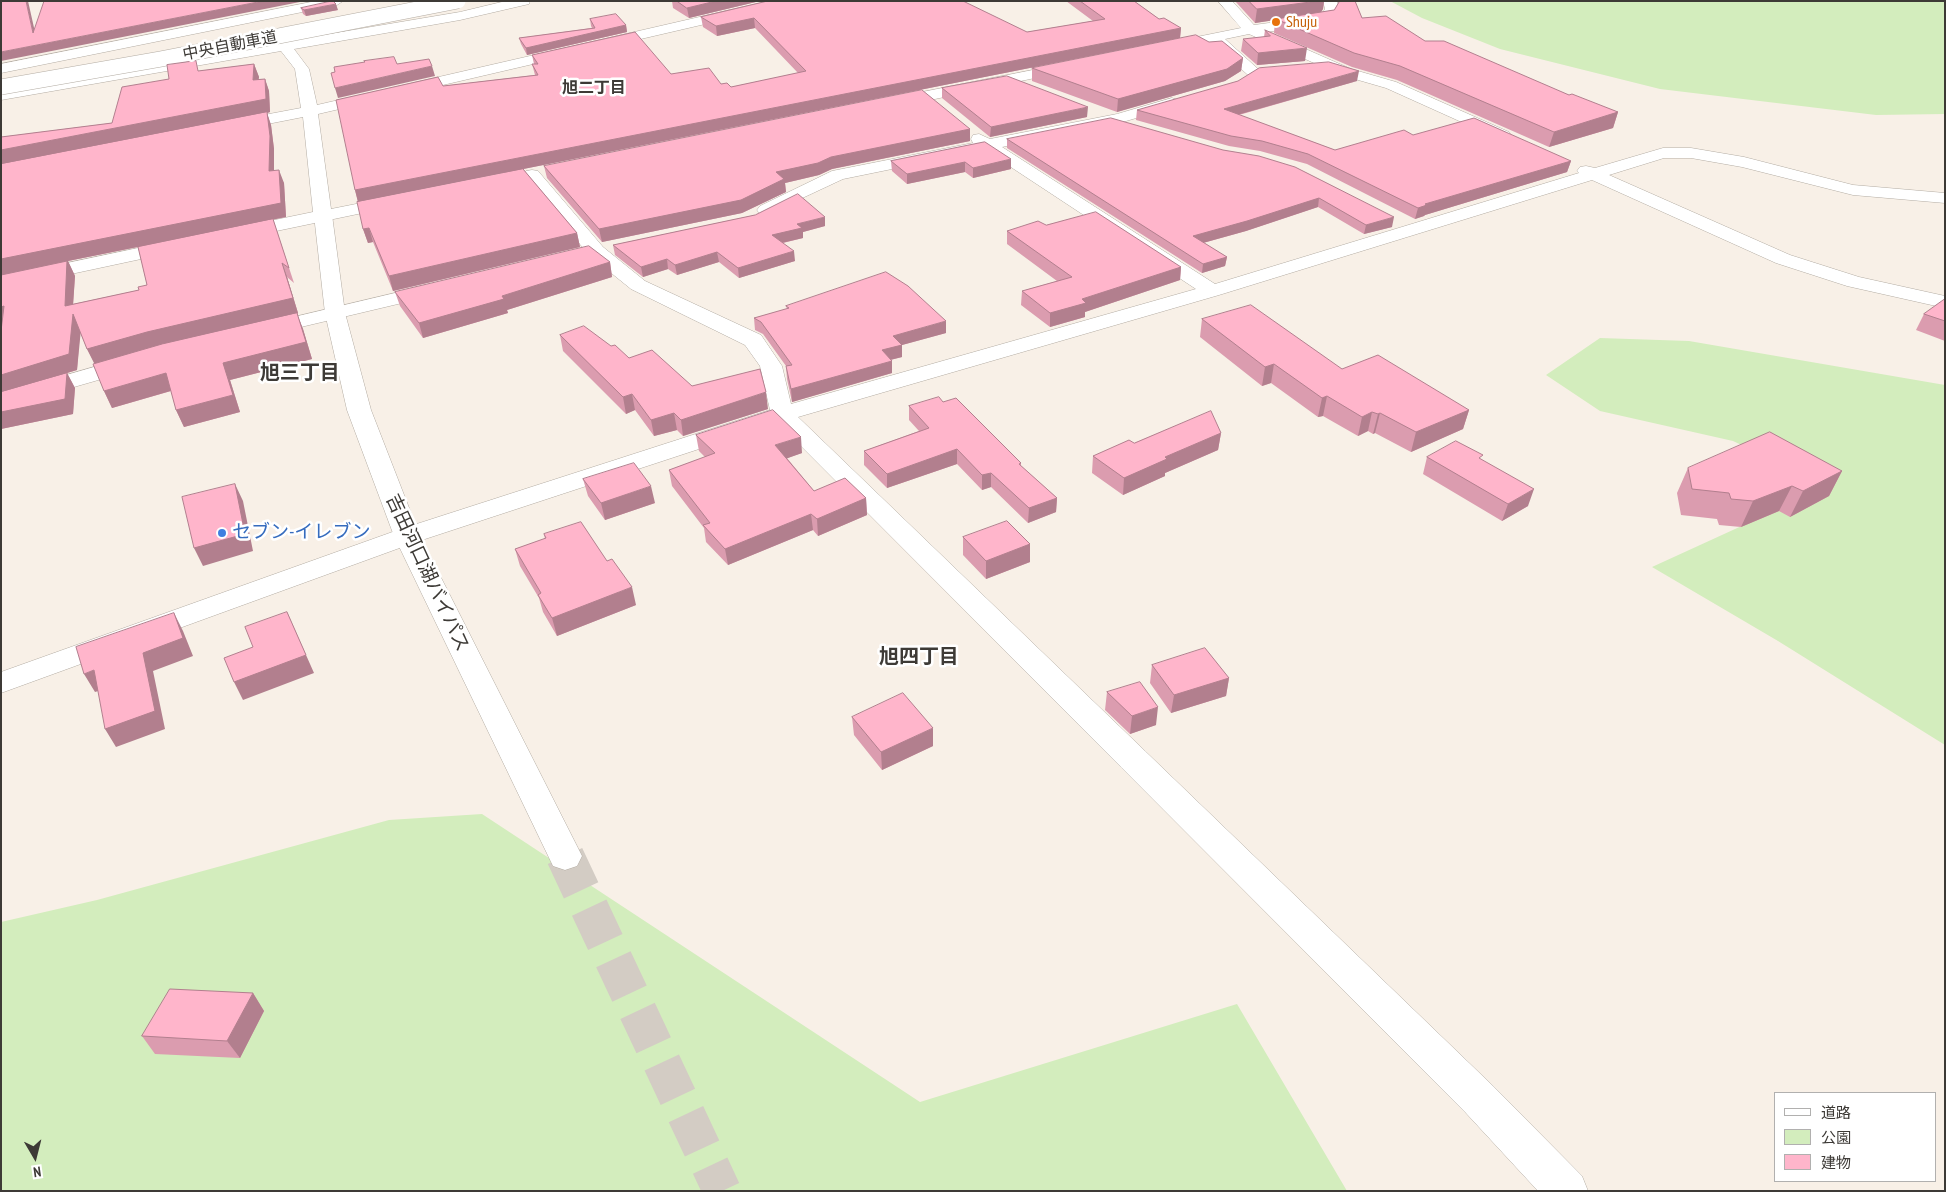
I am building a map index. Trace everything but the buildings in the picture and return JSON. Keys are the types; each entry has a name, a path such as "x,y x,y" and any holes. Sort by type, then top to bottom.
{"main road":[{"name":"吉田河口湖バイパス","path":"245,1 257,17 285,46 302,69 310,111 335,313 359,410 407,536 564,856"},
{"path":"1,69 337,1"},
{"name":"中央自動車道","path":"1,76 180,46 411,1"},
{"name":"中央自動車道","path":"1,87 181,55 458,1"},
{"path":"1,95 460,16 524,1"},
{"path":"213,130 310,111 787,1"},
{"path":"1224,1 1251,30 1346,72 1391,85 1514,140"},
{"path":"1156,49 1251,30 1326,19 1332,9 1330,1"},
{"path":"1214,37 1246,77 1272,70"},
{"path":"879,105 1087,63"},
{"path":"1291,68 1329,65"},
{"path":"1009,79 1040,92"},
{"path":"927,96 947,111"},
{"path":"749,218 838,175 1113,119 1193,96"},
{"path":"1086,109 1144,129"},
{"path":"967,128 986,144 1212,292"},
{"path":"1,683 407,536 782,414 1212,292 1406,225 1594,175 1663,153 1692,154 1744,162 1853,190 1945,198"},
{"path":"1567,163 1783,259 1854,282 1945,302"},
{"path":"532,175 596,251 638,285 753,340 771,366 782,414 1479,1099 1567,1191"},
{"path":"226,236 409,199"},
{"path":"1,283 196,242"},
{"path":"249,334 451,285"},
{"path":"1,401 154,357"}],"green space":[{"path":"1390,1 1945,1 1945,114 1876,115 1660,89 1500,49 1422,18"},
{"path":"1600,338 1689,341 1945,385 1945,745 1778,641 1652,567 1829,486 1733,441 1600,411 1546,375"},
{"path":"482,814 920,1102 1237,1004 1347,1191 1,1191 1,922 97,900 389,820"}],"tunnel":[{"path":"565,856 722,1191"}],"place":[{"name":"Shuju","path":"1276,22"},
{"name":"セブン-イレブン","path":"222,533"}],"district":[{"name":"旭二丁目","path":"594,88"},
{"name":"旭三丁目","path":"300,373"},
{"name":"旭四丁目","path":"919,657"}]}
